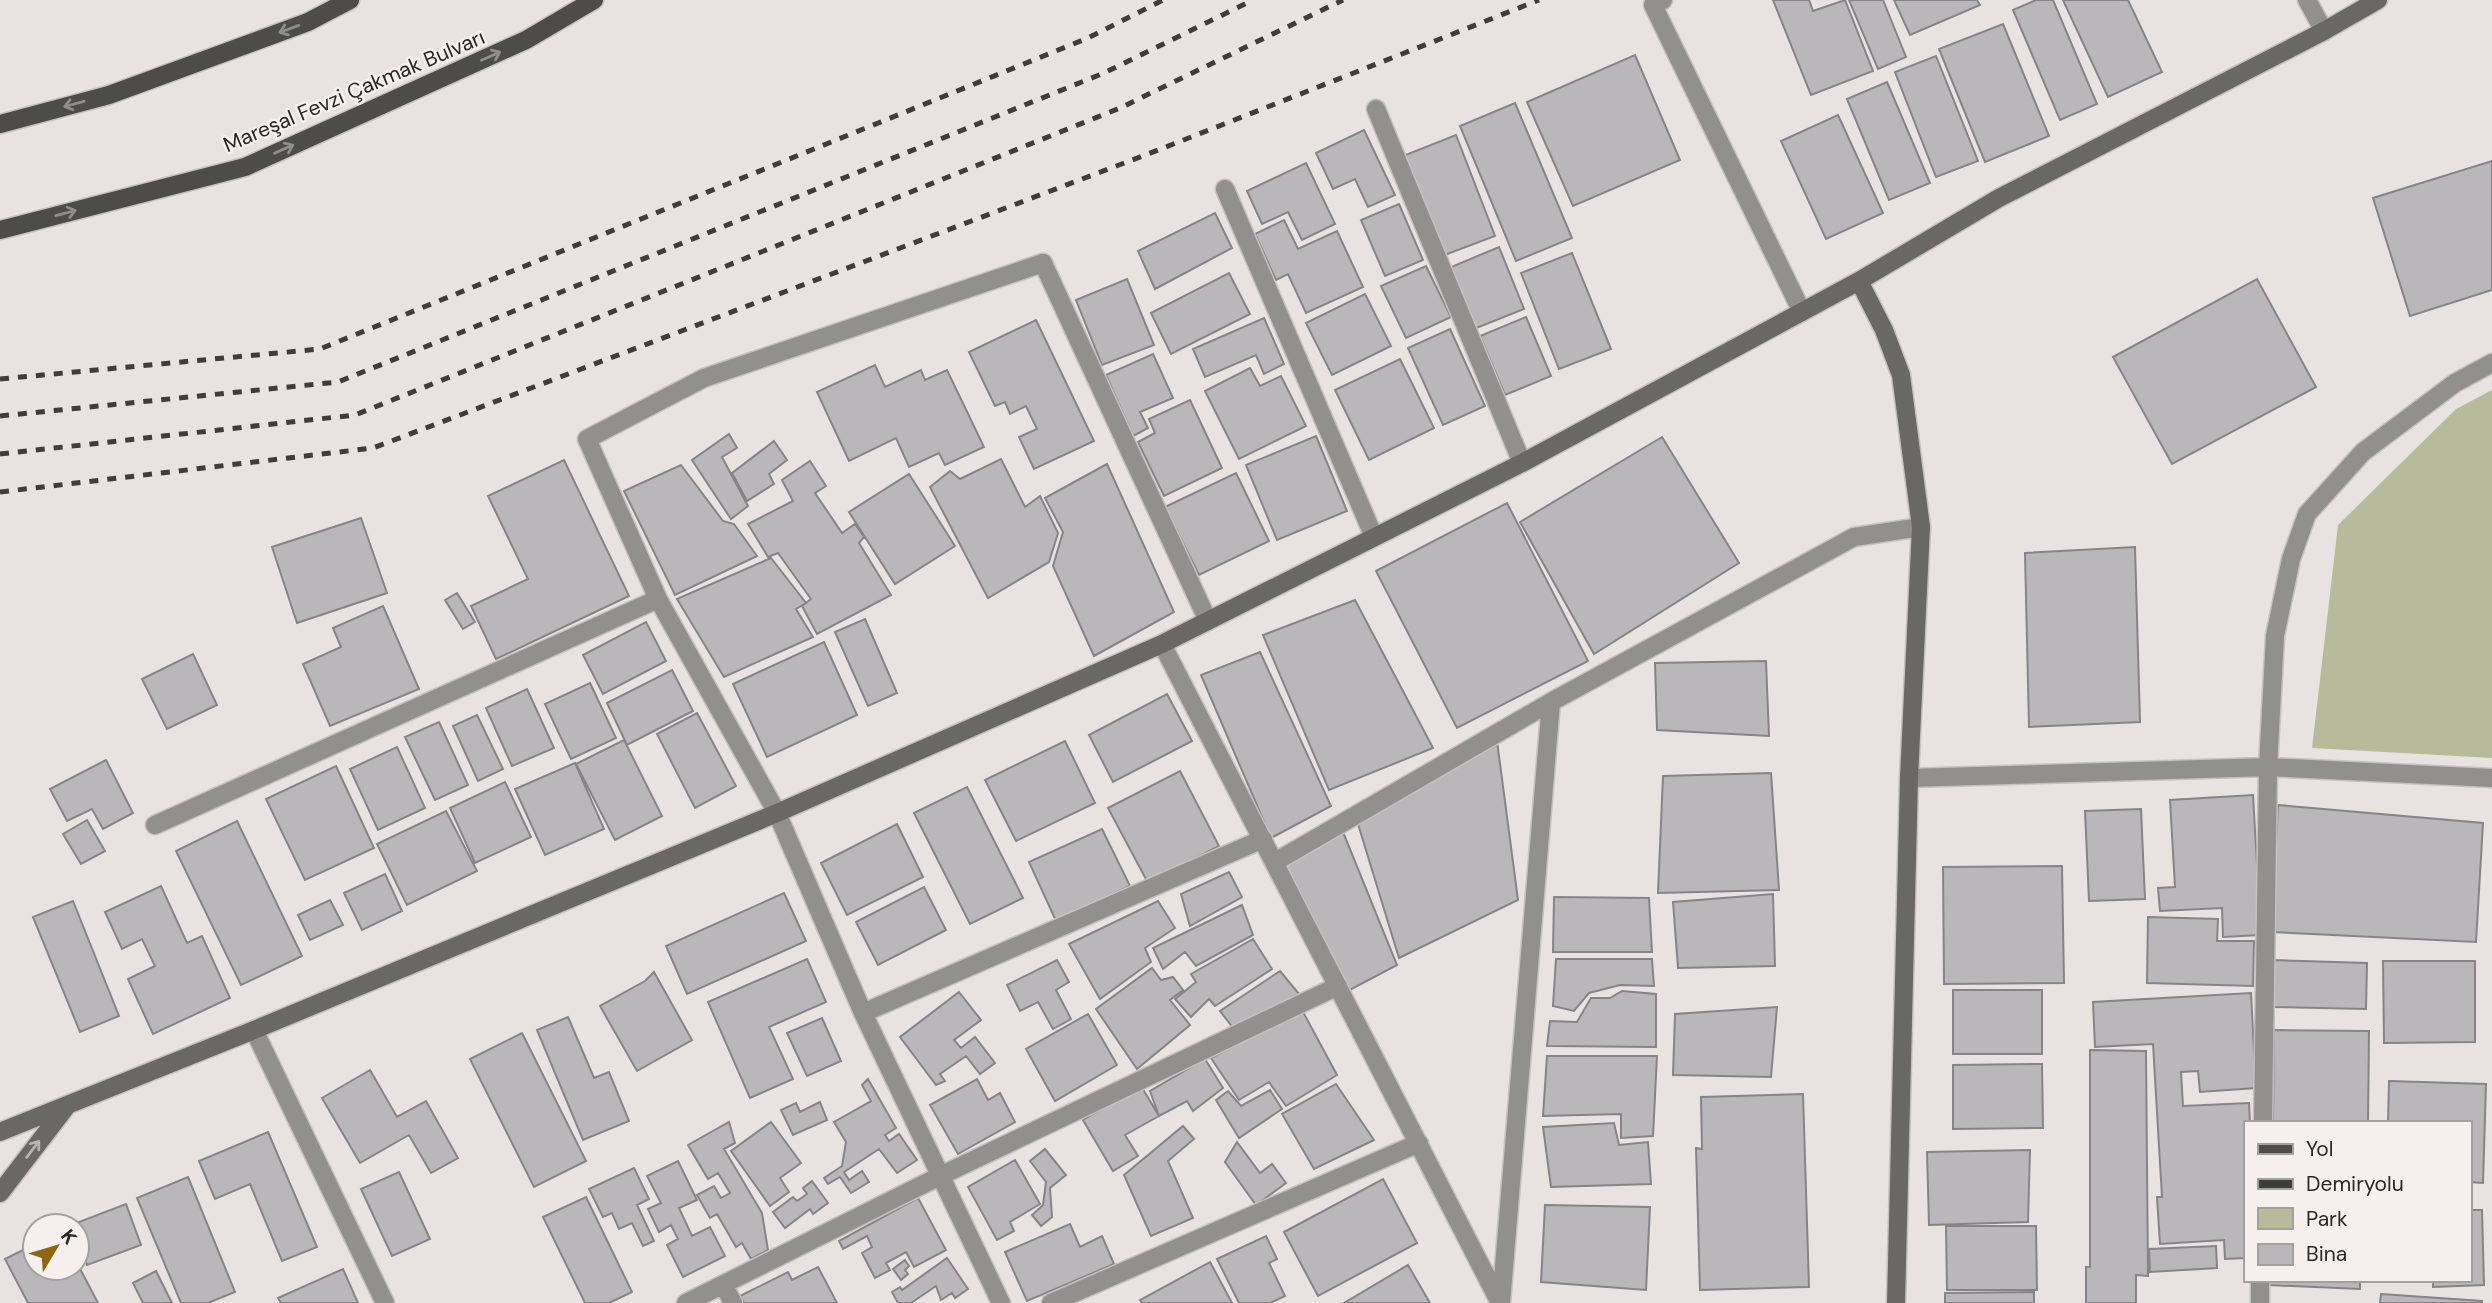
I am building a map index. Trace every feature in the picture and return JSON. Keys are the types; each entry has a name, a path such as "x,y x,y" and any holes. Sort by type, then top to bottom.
{"main road":[{"path":"0,124 109,94 307,22 350,0"},
{"name":"Mareşal Fevzi Çakmak Bulvarı","path":"0,230 245,167 526,40 594,0"}],"street":[{"path":"1663,0 1653,5 1802,313"},
{"path":"2307,0 2324,31"},
{"path":"0,1132 254,1030 777,813 1162,644 1522,463 1859,282 1999,198 2324,31 2378,0"},
{"path":"1376,109 1522,463"},
{"path":"1225,189 1374,537"},
{"path":"1000,1303 863,1013 777,813 658,599 587,439 704,378 1043,263 1208,621"},
{"path":"1859,282 1884,330 1901,375 1921,527 1909,778 1896,1303"},
{"path":"2263,1121 2268,767 2275,636 2291,559 2307,514 2363,452 2455,383 2492,363"},
{"path":"1275,862 1551,702 1854,537 1921,527"},
{"path":"155,825 658,599"},
{"path":"1162,644 1500,1303"},
{"path":"1500,1303 1551,702"},
{"path":"1909,778 2268,767 2492,778"},
{"path":"863,1013 1262,839"},
{"path":"686,1303 940,1176 1338,986"},
{"path":"254,1030 385,1303"},
{"path":"0,1193 66,1106"},
{"path":"1051,1303 1419,1143"},
{"path":"2260,1282 2260,1303"},
{"path":"724,1286 733,1303"}],"green space":[{"path":"2492,390 2492,758 2312,748 2338,525 2456,409"}],"building":[{"path":"1773,0 1809,0 1813,11 1845,0 1873,71 1811,95"},
{"path":"1849,0 1883,0 1906,57 1878,69"},
{"path":"1894,0 1977,0 1980,5 1910,35"},
{"path":"2036,0 2053,0 2097,104 2060,120 2013,10"},
{"path":"2063,0 2128,0 2162,72 2108,97"},
{"path":"2003,24 2049,136 1985,162 1939,49"},
{"path":"1635,55 1680,160 1573,206 1527,102"},
{"path":"1936,56 1978,161 1936,177 1895,72"},
{"path":"1887,82 1930,183 1889,200 1847,99"},
{"path":"1515,103 1572,238 1516,261 1460,126"},
{"path":"1838,115 1883,213 1826,239 1781,141"},
{"path":"1364,130 1395,195 1368,207 1355,179 1333,189 1316,153"},
{"path":"1456,135 1495,236 1442,256 1403,156"},
{"path":"2492,161 2492,290 2410,316 2373,198"},
{"path":"1306,163 1335,224 1302,240 1288,212 1262,224 1247,191"},
{"path":"1399,204 1423,260 1385,276 1361,220"},
{"path":"1215,213 1232,248 1155,289 1138,251"},
{"path":"1284,220 1298,249 1337,231 1363,287 1306,313 1288,274 1276,280 1255,234"},
{"path":"1499,247 1524,309 1474,329 1449,268"},
{"path":"1572,253 1611,349 1559,369 1521,273"},
{"path":"1426,266 1451,317 1406,338 1381,286"},
{"path":"1229,273 1250,314 1171,354 1151,313"},
{"path":"1127,279 1154,345 1102,365 1076,300"},
{"path":"2257,279 2316,387 2172,464 2113,357"},
{"path":"1365,294 1391,346 1332,375 1306,323"},
{"path":"1526,317 1551,376 1505,395 1480,336"},
{"path":"1264,318 1284,364 1264,374 1256,355 1205,377 1193,349"},
{"path":"1036,320 1094,441 1034,469 1019,437 1037,429 1026,406 1010,414 1005,402 995,406 969,352"},
{"path":"1450,329 1485,406 1443,425 1408,348"},
{"path":"1153,354 1173,398 1140,412 1148,428 1133,436 1106,375"},
{"path":"1400,359 1434,428 1369,460 1335,390"},
{"path":"875,365 885,387 921,370 925,380 947,370 984,447 945,465 939,453 909,467 896,438 849,461 817,392"},
{"path":"1250,368 1260,386 1281,376 1306,426 1239,459 1205,391"},
{"path":"1190,400 1222,468 1164,496 1138,442 1155,433 1149,419"},
{"path":"729,434 737,448 722,457 748,506 731,519 692,460"},
{"path":"1316,436 1347,511 1277,540 1246,465"},
{"path":"1662,437 1739,563 1594,654 1520,522"},
{"path":"774,441 787,460 769,474 774,484 747,501 732,473"},
{"path":"1001,459 1025,507 1040,496 1058,533 1049,562 988,598 930,487 950,471 960,479"},
{"path":"564,460 629,596 496,659 471,606 528,579 488,496"},
{"path":"810,461 826,486 815,493 842,533 855,524 864,537 859,543 891,595 817,634 802,606 811,599 778,553 768,557 748,524 793,501 782,480"},
{"path":"1107,464 1174,612 1094,656 1053,566 1063,532 1045,498"},
{"path":"681,465 723,521 734,524 757,556 675,595 624,491"},
{"path":"1236,473 1269,541 1199,575 1165,507"},
{"path":"909,474 955,546 895,584 849,512"},
{"path":"1507,503 1588,661 1457,728 1376,571"},
{"path":"361,518 387,593 297,623 272,547"},
{"path":"2135,547 2140,722 2029,727 2025,553"},
{"path":"771,558 806,603 796,609 813,637 724,677 677,599"},
{"path":"457,593 475,622 463,629 445,600"},
{"path":"1355,600 1433,748 1329,790 1263,635"},
{"path":"383,606 419,689 330,726 303,664 341,647 333,628"},
{"path":"865,619 897,693 868,706 835,632"},
{"path":"646,622 666,661 603,694 583,655"},
{"path":"824,642 857,715 767,757 733,684"},
{"path":"1260,652 1331,806 1271,838 1201,675"},
{"path":"193,654 217,705 167,729 142,679"},
{"path":"1766,661 1769,736 1657,730 1655,663"},
{"path":"672,670 693,711 627,745 607,703"},
{"path":"590,683 616,738 571,759 545,704"},
{"path":"527,689 554,748 512,766 486,708"},
{"path":"1167,694 1192,741 1113,782 1089,735"},
{"path":"697,713 736,786 695,808 657,734"},
{"path":"477,715 503,769 478,781 453,726"},
{"path":"439,722 468,785 435,800 405,737"},
{"path":"624,740 662,816 615,840 576,764"},
{"path":"1065,741 1095,803 1016,841 985,780"},
{"path":"1497,741 1518,900 1399,958 1358,824"},
{"path":"397,747 425,808 378,830 350,769"},
{"path":"106,760 133,813 103,829 92,809 67,821 50,789"},
{"path":"575,763 604,829 545,855 515,789"},
{"path":"336,766 374,848 305,880 266,799"},
{"path":"1180,771 1219,846 1148,883 1108,808"},
{"path":"1771,773 1779,890 1658,893 1663,776"},
{"path":"505,782 531,837 475,863 450,808"},
{"path":"967,787 1023,898 970,924 914,813"},
{"path":"2253,795 2261,935 2223,937 2222,908 2160,911 2158,888 2175,887 2170,800"},
{"path":"2278,805 2483,823 2476,942 2272,932"},
{"path":"2141,809 2145,899 2089,901 2085,811"},
{"path":"446,811 477,871 407,905 377,844"},
{"path":"87,820 105,851 81,864 63,834"},
{"path":"237,821 302,956 241,985 176,851"},
{"path":"897,824 923,877 847,915 821,863"},
{"path":"1102,829 1130,886 1056,921 1029,862"},
{"path":"1343,832 1397,965 1348,991 1285,866"},
{"path":"2062,866 2064,983 1944,984 1943,867"},
{"path":"1229,872 1242,897 1190,926 1181,894"},
{"path":"385,874 402,911 362,930 344,893"},
{"path":"161,886 187,943 202,936 230,998 153,1034 128,979 155,966 142,939 122,949 105,912"},
{"path":"924,887 946,930 878,965 856,922"},
{"path":"784,893 806,941 687,994 666,946"},
{"path":"1773,894 1775,966 1678,968 1673,902"},
{"path":"1554,897 1649,898 1652,952 1553,952"},
{"path":"330,900 343,925 310,940 298,915"},
{"path":"73,901 119,1016 80,1032 33,917"},
{"path":"1158,901 1175,928 1145,948 1151,962 1100,999 1069,944"},
{"path":"1242,905 1253,935 1196,966 1185,952 1163,969 1153,948"},
{"path":"2148,917 2218,919 2217,941 2254,941 2253,986 2147,983"},
{"path":"1253,939 1272,969 1215,1006 1209,999 1191,1017 1175,999 1196,982 1191,974"},
{"path":"807,959 826,1002 769,1027 793,1079 750,1098 708,1002"},
{"path":"1556,959 1652,959 1654,986 1620,985 1589,993 1574,1011 1553,1006"},
{"path":"1057,960 1069,982 1056,990 1071,1019 1053,1029 1038,1002 1020,1011 1007,985"},
{"path":"2274,960 2367,963 2366,1009 2273,1007"},
{"path":"2383,961 2475,961 2475,1042 2384,1043"},
{"path":"1152,968 1161,980 1173,977 1183,990 1170,1000 1190,1025 1137,1069 1096,1009"},
{"path":"1280,971 1299,994 1234,1029 1220,1011"},
{"path":"654,972 692,1040 637,1071 600,1006 645,981"},
{"path":"1953,990 2042,990 2042,1054 1953,1054"},
{"path":"1622,991 1656,994 1656,1047 1547,1046 1550,1021 1577,1022 1591,998 1610,998"},
{"path":"959,992 981,1020 954,1040 961,1048 975,1037 995,1063 980,1074 966,1056 940,1074 945,1081 936,1085 900,1037"},
{"path":"2251,993 2256,1088 2200,1092 2198,1071 2181,1072 2183,1106 2249,1103 2250,1121 2244,1121 2244,1258 2225,1259 2224,1240 2160,1244 2157,1197 2162,1197 2153,1044 2095,1047 2093,1002"},
{"path":"1777,1007 1771,1077 1673,1075 1675,1014"},
{"path":"1302,1010 1337,1075 1286,1106 1269,1082 1239,1100 1211,1058"},
{"path":"1088,1014 1117,1065 1055,1101 1026,1049"},
{"path":"568,1017 594,1078 609,1072 629,1121 583,1140 537,1030"},
{"path":"822,1018 841,1061 807,1076 787,1033"},
{"path":"2274,1030 2369,1031 2368,1121 2273,1121"},
{"path":"522,1033 586,1161 534,1187 470,1059"},
{"path":"2090,1050 2146,1051 2148,1276 2136,1275 2136,1303 2086,1303 2086,1267 2090,1267"},
{"path":"1547,1056 1657,1056 1653,1136 1621,1138 1621,1114 1543,1116"},
{"path":"1205,1059 1223,1088 1193,1111 1187,1101 1159,1116 1150,1091"},
{"path":"2042,1064 2043,1128 1953,1129 1953,1065"},
{"path":"370,1070 397,1117 426,1101 458,1158 431,1173 409,1135 360,1163 322,1098"},
{"path":"868,1079 896,1128 885,1135 889,1141 899,1134 917,1160 897,1173 879,1149 844,1172 849,1180 862,1171 869,1182 851,1193 840,1177 828,1184 824,1178 842,1166 846,1142 834,1122 871,1101 862,1085"},
{"path":"977,1079 988,1100 1000,1093 1015,1122 958,1154 930,1105"},
{"path":"2389,1081 2486,1084 2483,1183 2471,1182 2471,1121 2388,1121"},
{"path":"1336,1084 1374,1140 1314,1169 1282,1114"},
{"path":"1141,1086 1159,1116 1125,1135 1138,1156 1113,1171 1083,1120"},
{"path":"1270,1090 1282,1109 1239,1138 1216,1100 1228,1091 1241,1106"},
{"path":"1803,1094 1809,1287 1700,1290 1696,1148 1702,1149 1701,1097"},
{"path":"820,1102 827,1120 793,1135 781,1110 796,1103 800,1112"},
{"path":"729,1122 735,1143 724,1149 762,1213 768,1250 751,1259 742,1243 736,1247 717,1214 710,1218 697,1195 714,1186 721,1198 730,1193 718,1173 708,1179 688,1145"},
{"path":"771,1122 801,1163 780,1178 789,1192 770,1206 731,1151"},
{"path":"1614,1123 1619,1145 1648,1142 1651,1184 1551,1187 1543,1127"},
{"path":"1183,1126 1194,1139 1168,1161 1193,1218 1151,1236 1124,1175"},
{"path":"268,1132 317,1247 282,1261 250,1184 215,1199 199,1161"},
{"path":"1237,1142 1260,1173 1272,1164 1286,1183 1256,1205 1225,1162"},
{"path":"1045,1149 1066,1175 1050,1188 1052,1217 1041,1226 1032,1215 1043,1205 1046,1182 1030,1161"},
{"path":"2030,1150 2028,1222 1929,1225 1927,1152"},
{"path":"1015,1160 1040,1204 1010,1222 1014,1231 997,1240 968,1187"},
{"path":"678,1161 697,1200 679,1208 692,1236 710,1227 725,1256 683,1277 667,1245 678,1239 671,1225 659,1232 648,1209 661,1203 647,1176"},
{"path":"634,1168 649,1199 637,1205 654,1241 643,1246 632,1223 619,1229 612,1213 603,1217 589,1189"},
{"path":"399,1172 430,1239 392,1256 361,1189"},
{"path":"188,1177 235,1292 208,1303 181,1303 137,1198"},
{"path":"1383,1179 1417,1243 1318,1296 1284,1232"},
{"path":"812,1181 828,1203 813,1214 810,1209 785,1228 773,1212 793,1197 797,1201 807,1194 803,1188"},
{"path":"586,1197 632,1292 609,1303 585,1303 543,1217"},
{"path":"918,1198 946,1250 914,1267 906,1252 886,1263 890,1270 875,1278 862,1253 872,1247 867,1236 843,1249 839,1241"},
{"path":"126,1204 141,1245 91,1264 91,1217"},
{"path":"1545,1205 1650,1207 1646,1290 1541,1282"},
{"path":"2471,1210 2482,1210 2484,1285 2433,1287 2433,1282 2471,1282"},
{"path":"1070,1224 1080,1247 1102,1236 1114,1264 1027,1301 1005,1252"},
{"path":"1946,1226 2036,1226 2037,1290 1947,1290"},
{"path":"1266,1236 1277,1259 1269,1263 1285,1296 1270,1303 1239,1303 1217,1259"},
{"path":"2216,1246 2217,1268 2150,1272 2149,1249"},
{"path":"21,1251 21,1282 87,1282 98,1303 28,1303 5,1259"},
{"path":"947,1258 968,1289 955,1298 952,1293 941,1300 936,1286 911,1303 898,1303 892,1292 900,1287 902,1290"},
{"path":"905,1260 909,1266 905,1270 908,1274 901,1280 893,1269"},
{"path":"1210,1262 1232,1303 1142,1303 1140,1300"},
{"path":"1408,1265 1430,1303 1344,1303"},
{"path":"818,1267 837,1303 744,1303 740,1296 788,1272 792,1280"},
{"path":"343,1269 358,1303 281,1303 278,1298"},
{"path":"156,1271 172,1303 143,1303 133,1283"},
{"path":"2267,1282 2360,1282 2360,1289 2267,1285"},
{"path":"2034,1292 2034,1303 1945,1303 1945,1293"},
{"path":"2381,1294 2482,1301 2482,1303 2380,1303"}],"railway":[{"path":"0,379 320,349 1088,38 1163,0"},
{"path":"0,416 338,382 1104,73 1253,0"},
{"path":"0,454 355,415 1120,108 1343,0"},
{"path":"0,492 373,448 1148,154 1539,0"}]}
